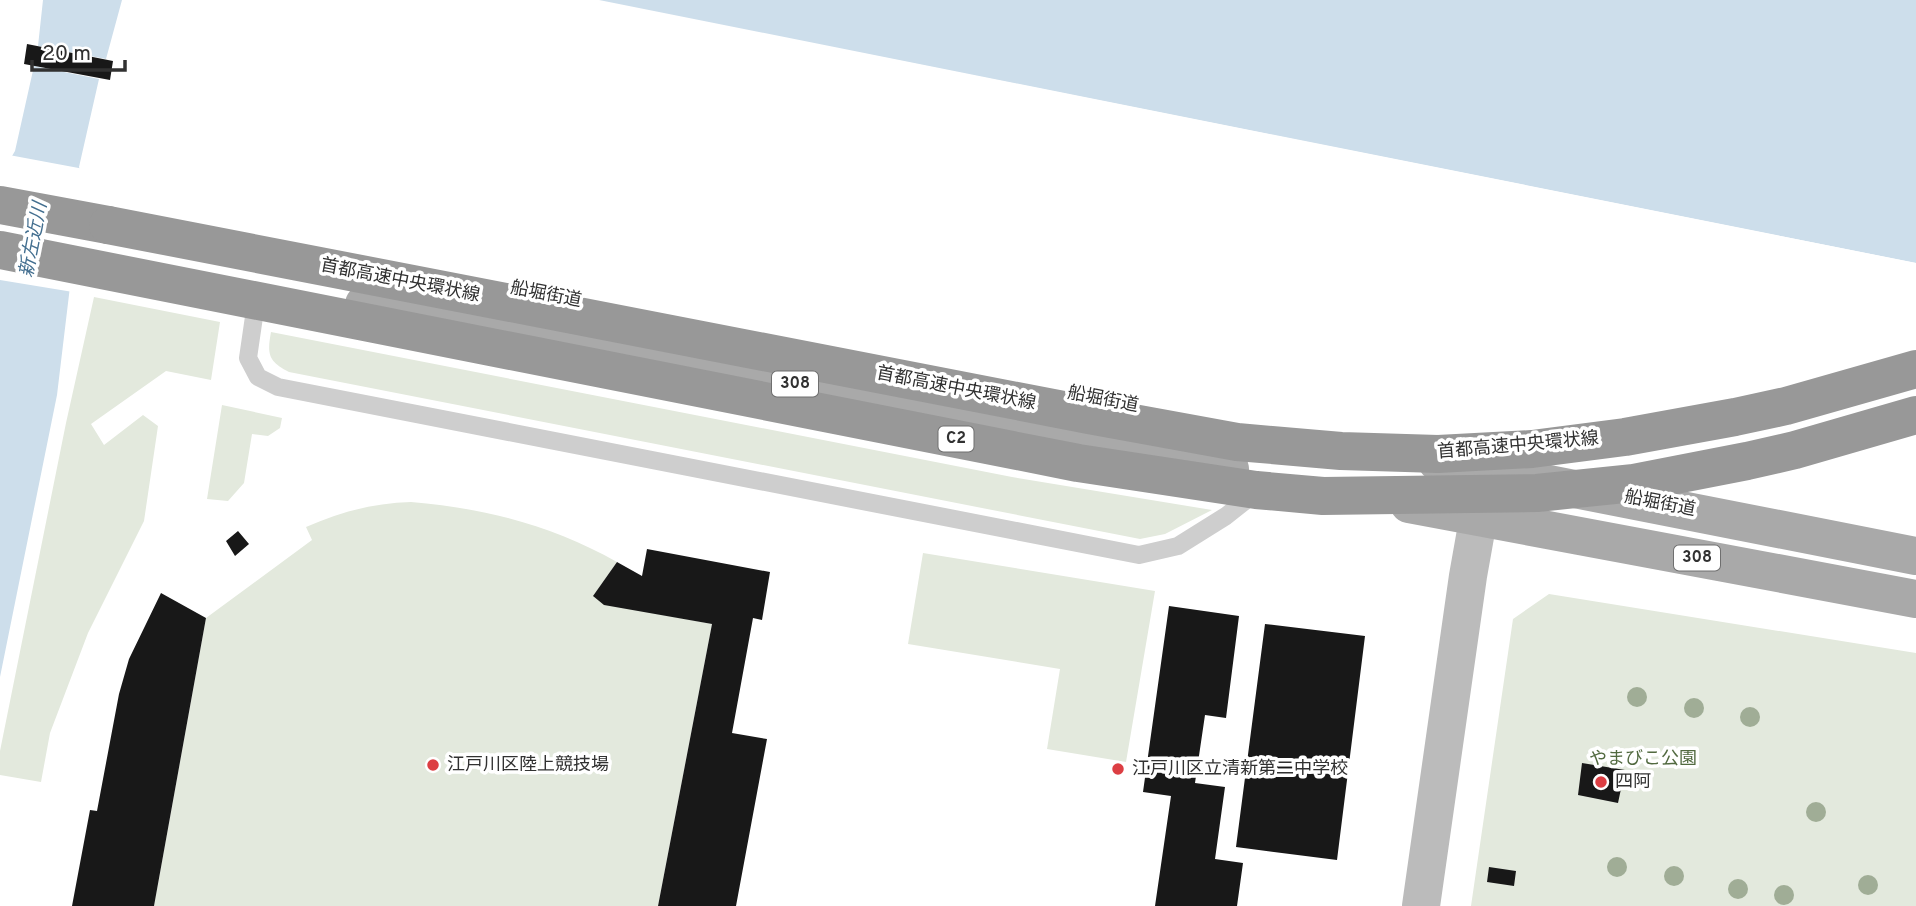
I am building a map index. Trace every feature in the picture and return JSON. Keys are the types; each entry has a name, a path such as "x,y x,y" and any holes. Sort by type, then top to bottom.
{"highway":[{"name":"首都高速中央環状線","path":"0,205 1102,418 1237,442 1341,451 1438,454 1532,449 1625,437 1786,406 1916,369"},
{"name":"C2","path":"0,250 1078,463 1256,490 1323,496 1537,494 1634,483 1795,450 1916,415"}],"main road":[{"name":"船堀街道","path":"0,194 119,214 1268,432 1486,470 1916,556"},
{"name":"308","path":"0,244 483,324 1916,599"}],"street":[{"path":"1421,906 1486,470"}],"lane":[{"path":"259,285 248,358 258,377 278,387 1139,555 1178,545 1226,516 1273,477"}],"green space":[{"path":"94,297 220,322 211,380 166,371 91,424 104,445 143,415 158,426 144,521 88,633 50,733 41,782 0,775 0,751"},
{"path":"271,332 1012,477 1212,510 1165,534 1140,539 289,372 271,356"},
{"path":"222,405 282,418 280,428 268,436 252,434 244,483 228,501 207,499"},
{"name":"江戸川区陸上競技場","path":"411,502 492,514 568,538 617,562 594,595 637,610 712,624 658,906 154,906 206,618 312,540 306,527 357,509"},
{"path":"923,553 1155,591 1126,762 1047,749 1060,669 908,644"},
{"name":"やまびこ公園","path":"1549,594 1916,653 1916,906 1471,906 1513,619"}],"water":[{"path":"43,0 122,0 106,59 38,46"},
{"path":"599,0 1916,0 1916,263"},
{"name":"新左近川","path":"34,66 99,79 79,167 83,178 57,395 0,677 0,198 9,161 15,151"}],"pier":[{"path":"595,0 1916,263 1916,267 598,3"},
{"path":"9,155 84,169 87,178 73,292 0,280 0,183"}],"building":[{"path":"27,44 113,61 110,80 24,64"},
{"path":"238,531 249,544 235,556 226,541"},
{"path":"647,549 770,572 762,620 753,618 732,733 767,739 736,906 658,906 712,624 604,605 593,596 617,562 642,576"},
{"path":"161,593 206,618 154,906 72,906 90,810 97,811 119,694 129,659"},
{"path":"1169,606 1239,616 1226,718 1205,715 1195,783 1225,787 1215,859 1243,863 1237,906 1155,906 1171,796 1143,792"},
{"path":"1265,624 1365,636 1337,860 1236,847"},
{"name":"四阿","path":"1582,763 1625,770 1618,803 1578,795"},
{"path":"1489,867 1516,871 1514,886 1487,882"}],"place":[{"name":"江戸川区陸上競技場","path":"433,765"},
{"name":"江戸川区立清新第二中学校","path":"1118,769"},
{"name":"四阿","path":"1601,782"}]}
